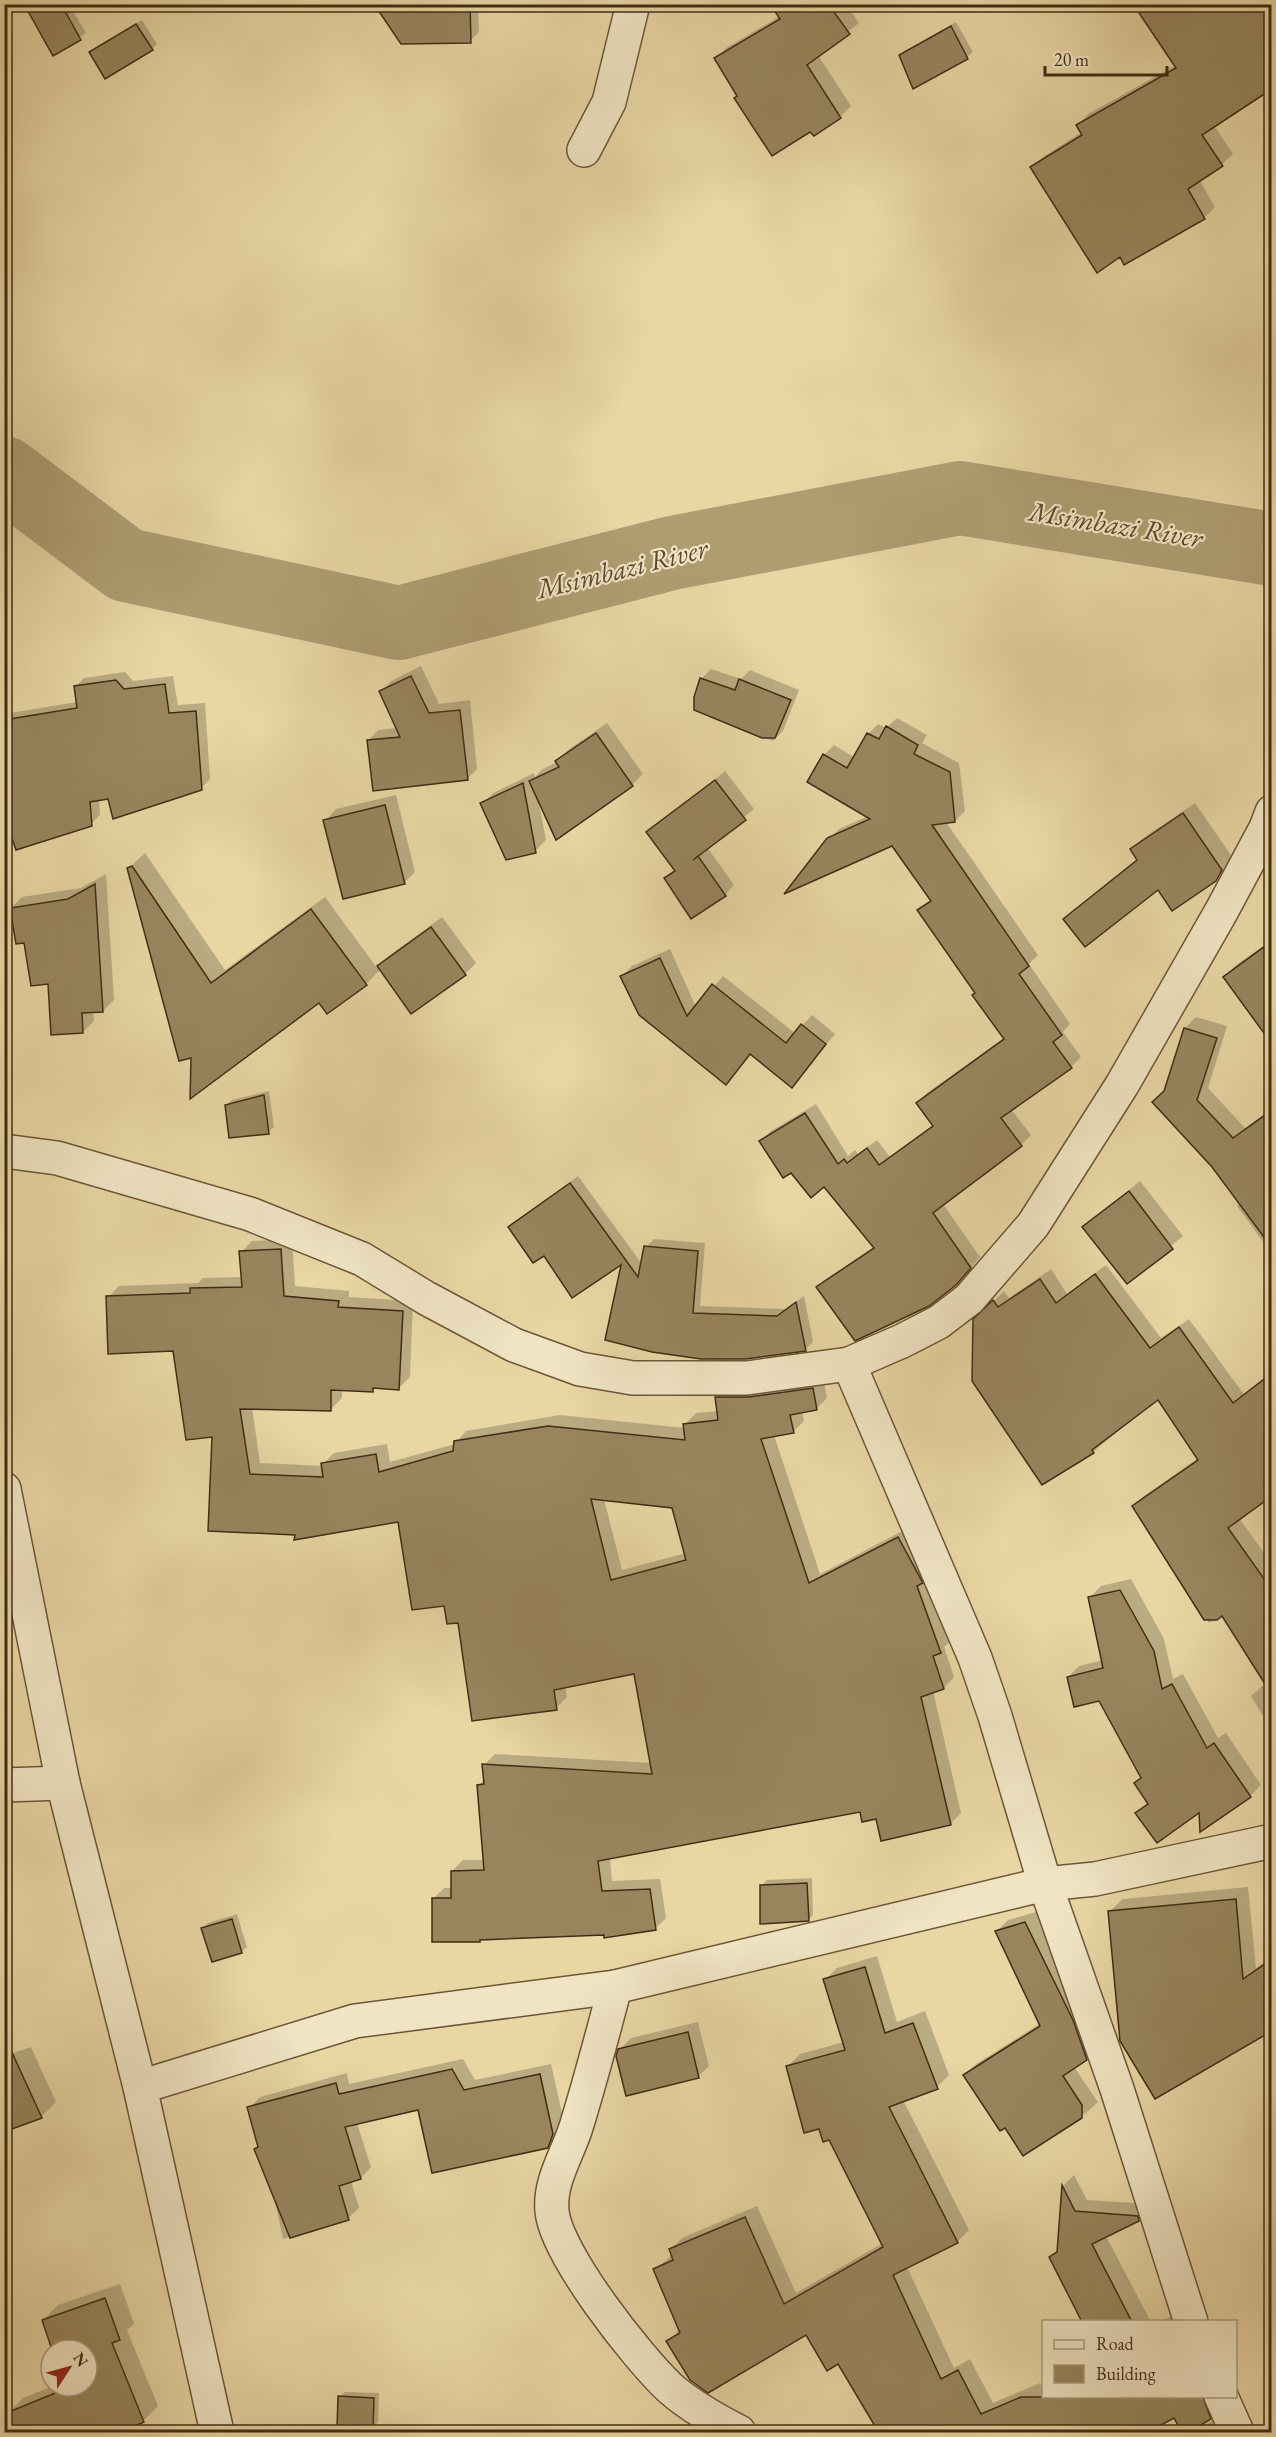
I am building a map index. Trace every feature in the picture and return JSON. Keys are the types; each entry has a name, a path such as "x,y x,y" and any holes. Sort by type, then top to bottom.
{"street":[{"path":"584,150 609,102 633,4"},
{"path":"4,1151 57,1158 250,1214 362,1259 426,1298 514,1345 580,1369 633,1378 747,1378 849,1364 939,1322 969,1299 1033,1225 1122,1085 1270,824"},
{"path":"849,1364 975,1658 995,1716 1045,1884 1118,2089 1190,2320"},
{"path":"4,1489 63,1783 140,2087 217,2433"},
{"path":"4,1785 63,1783"},
{"path":"140,2087 355,2021 615,1987 1045,1884 1095,1879 1272,1841"},
{"path":"615,1987 576,2126 555,2182 552,2209 555,2224 567,2254 590,2288 627,2338 663,2380 711,2417 739,2433"},
{"path":"1221,2398 1237,2433"}],"building":[{"path":"24,4 61,4 81,40 53,56"},
{"path":"374,4 470,4 471,43 401,44"},
{"path":"770,4 828,4 850,34 807,65 841,118 814,136 810,132 772,156 734,98 737,96 714,58 780,19"},
{"path":"1133,4 1272,4 1272,89 1202,135 1223,166 1188,189 1205,219 1124,265 1120,257 1097,273 1030,167 1082,135 1076,125 1176,68"},
{"path":"136,24 153,50 105,79 89,52"},
{"path":"951,26 968,59 913,89 899,55"},
{"path":"411,676 429,713 460,710 468,780 373,791 367,740 400,737 379,691"},
{"path":"700,678 735,690 739,679 791,700 775,738 762,738 694,710 694,697"},
{"path":"116,680 124,689 165,684 169,713 196,711 202,790 113,819 108,799 90,802 92,826 16,850 4,815 4,720 77,708 74,686"},
{"path":"886,726 918,745 914,754 950,772 955,822 932,825 1029,966 1019,974 1062,1035 1053,1042 1072,1068 1001,1118 1022,1146 933,1213 971,1268 956,1285 929,1306 855,1341 816,1287 874,1248 824,1187 811,1198 791,1173 783,1178 759,1141 805,1113 838,1164 844,1159 847,1163 867,1148 879,1165 933,1126 916,1103 1004,1039 972,995 975,993 917,910 931,901 892,846 784,894 827,838 870,819 807,782 823,754 847,768 867,733 879,739"},
{"path":"596,733 633,786 556,840 529,781 559,767 555,761"},
{"path":"715,780 746,820 698,856 726,896 691,919 664,878 675,871 646,832"},
{"path":"523,783 536,853 506,860 480,803"},
{"path":"385,805 405,884 343,899 323,820"},
{"path":"1183,813 1222,870 1216,881 1172,911 1158,890 1085,947 1063,919 1137,860 1130,849"},
{"path":"132,866 211,983 311,909 367,985 327,1014 319,1003 190,1099 191,1058 179,1061 127,868"},
{"path":"95,884 103,1012 82,1013 83,1033 51,1035 48,984 31,986 24,943 16,944 10,908 68,899"},
{"path":"431,927 466,975 411,1014 377,966"},
{"path":"1272,941 1272,1044 1223,977"},
{"path":"660,958 687,1016 712,984 786,1043 801,1024 826,1044 792,1088 750,1054 726,1085 639,1015 620,976"},
{"path":"1184,1028 1217,1038 1197,1100 1233,1138 1272,1110 1272,1248 1212,1167 1152,1102 1164,1091"},
{"path":"264,1095 269,1134 229,1138 225,1105"},
{"path":"570,1183 638,1277 644,1246 698,1251 693,1313 777,1316 796,1302 806,1351 746,1359 701,1359 652,1352 605,1340 621,1265 572,1298 544,1256 533,1263 508,1227"},
{"path":"1129,1191 1173,1249 1127,1284 1082,1227"},
{"path":"281,1249 284,1296 339,1301 338,1307 403,1311 399,1390 373,1388 373,1392 331,1390 331,1411 240,1409 250,1474 323,1477 321,1463 376,1454 379,1472 453,1451 454,1441 548,1426 685,1440 683,1424 718,1420 715,1397 749,1397 813,1388 817,1410 790,1415 794,1433 761,1439 809,1583 898,1537 923,1583 917,1586 941,1653 933,1656 944,1689 921,1697 951,1825 881,1841 876,1819 862,1822 860,1812 598,1861 602,1891 650,1889 656,1930 604,1938 604,1935 480,1940 480,1942 432,1942 432,1898 451,1898 451,1871 484,1870 477,1785 484,1784 482,1764 652,1774 634,1674 554,1690 557,1710 472,1721 458,1623 447,1624 444,1606 412,1610 398,1522 294,1540 295,1535 208,1531 212,1437 186,1440 173,1351 108,1354 106,1296 190,1293 190,1288 242,1287 239,1251","holes":["591,1499 672,1508 686,1560 611,1580"]},
{"path":"1095,1274 1150,1348 1179,1327 1233,1403 1272,1373 1272,1496 1228,1528 1272,1590 1272,1695 1222,1616 1217,1620 1204,1620 1132,1506 1198,1460 1158,1400 1092,1450 1094,1453 1042,1485 972,1381 973,1319 993,1300 998,1307 1040,1279 1056,1303"},
{"path":"1120,1590 1154,1651 1162,1689 1172,1684 1207,1748 1214,1743 1251,1797 1200,1832 1199,1813 1157,1843 1135,1813 1148,1804 1134,1783 1141,1778 1099,1701 1074,1707 1067,1677 1103,1668 1088,1597"},
{"path":"807,1883 809,1921 760,1924 760,1885"},
{"path":"1236,1899 1243,1979 1272,1959 1272,2031 1155,2099 1120,2041 1108,1911"},
{"path":"232,1919 242,1953 212,1962 201,1928"},
{"path":"1025,1922 1073,2020 1087,2060 1063,2076 1082,2105 1082,2118 1023,2156 1005,2128 1000,2131 963,2075 1040,2026 995,1931"},
{"path":"865,1967 885,2033 913,2023 938,2089 889,2107 958,2243 893,2275 941,2379 958,2370 981,2414 1021,2397 1203,2398 1211,2419 1188,2433 1182,2433 1174,2418 1146,2433 1141,2427 1120,2433 879,2433 838,2364 827,2371 806,2335 708,2393 690,2380 666,2341 680,2333 653,2269 673,2260 669,2249 745,2217 784,2304 883,2247 829,2140 823,2142 819,2129 804,2133 786,2066 845,2050 823,1979"},
{"path":"688,2032 699,2078 626,2096 616,2056 618,2049"},
{"path":"4,2035 42,2118 4,2132"},
{"path":"452,2069 464,2090 540,2074 553,2134 548,2148 432,2173 418,2110 345,2127 361,2179 339,2186 349,2220 290,2238 254,2149 258,2147 247,2107 336,2083 339,2094"},
{"path":"1062,2185 1075,2211 1138,2216 1139,2221 1092,2244 1131,2320 1081,2320 1049,2257 1057,2252"},
{"path":"105,2298 120,2340 112,2343 144,2422 119,2433 4,2433 4,2414 43,2398 99,2398 99,2338 48,2338 42,2320"},
{"path":"338,2396 374,2398 373,2429 337,2427"}],"waterway":[{"name":"Msimbazi River","path":"4,473 126,565 399,623 672,553 960,498 1272,549"}]}
